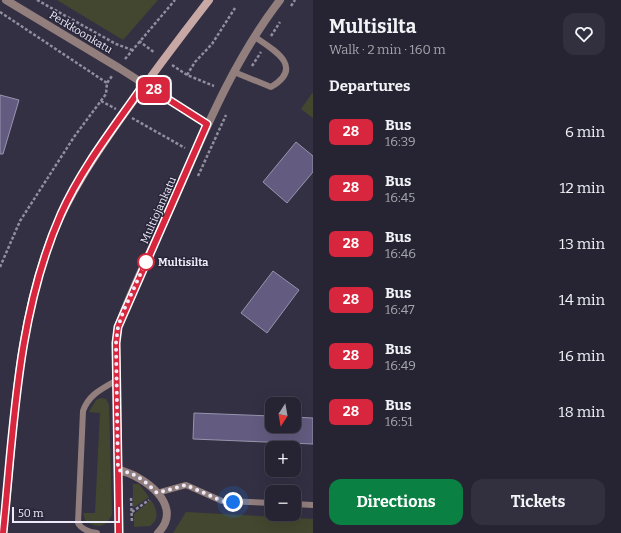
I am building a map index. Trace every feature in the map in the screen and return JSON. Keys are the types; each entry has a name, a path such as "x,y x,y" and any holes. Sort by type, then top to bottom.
{"main road":[{"path":"3,533 16,396 28,316 39,275 62,212 85,170 144,84 209,0"}],"street":[{"name":"Perkkoonkatu","path":"6,0 144,84"},
{"name":"Multiojankatu","path":"119,529 117,380 118,327 207,124 234,72 280,0"},
{"path":"144,84 207,124"},
{"path":"118,470 130,472 142,479 165,503 167,510 165,523 158,533"}],"lane":[{"path":"234,72 271,87 280,82 284,76 285,63 282,56 255,37"},
{"path":"97,533 89,532 81,528 78,523 84,411 86,402 93,394 117,380"},
{"path":"157,493 186,485 222,501 265,503"},
{"path":"301,504 313,505"}],"path":[{"path":"37,0 116,44 132,50 175,0"},
{"path":"187,75 195,62 212,44 235,8"},
{"path":"0,12 107,83 106,94 74,137 51,175 20,221 0,267"},
{"path":"140,42 187,75 224,91"},
{"path":"101,101 144,123 207,160 197,178"},
{"path":"119,529 132,512 157,493"},
{"path":"131,496 132,523"}],"green space":[{"path":"57,0 158,0 123,40"},
{"path":"313,92 313,118 301,109"},
{"path":"101,398 106,399 109,405 112,514 107,522 97,526 85,520 83,513 95,513 100,413 89,412 96,400"},
{"path":"133,484 139,484 149,497 133,508"},
{"path":"151,500 156,510 155,520 150,526 134,527 134,514"},
{"path":"186,512 265,516 265,521 301,521 301,518 313,519 313,533 173,533"}],"building":[{"path":"0,95 19,100 3,154 0,154"},
{"path":"296,142 313,156 313,172 287,203 263,182"},
{"path":"273,271 299,290 267,333 241,313"},
{"path":"194,413 265,416 265,433 301,433 301,417 313,418 313,444 301,444 301,441 265,442 193,439"}],"bus line":[{"name":"28","path":"3,533 16,396 28,316 39,275 62,212 85,170 144,84 207,124 195,154 123,312 118,327 116,343 119,533"}],"place":[{"name":"Multisilta","path":"146,262"}],"route":[{"path":"146,262 123,312 118,327 116,343 118,470 130,472 142,479 157,493 186,485 222,501 233,502"}]}
